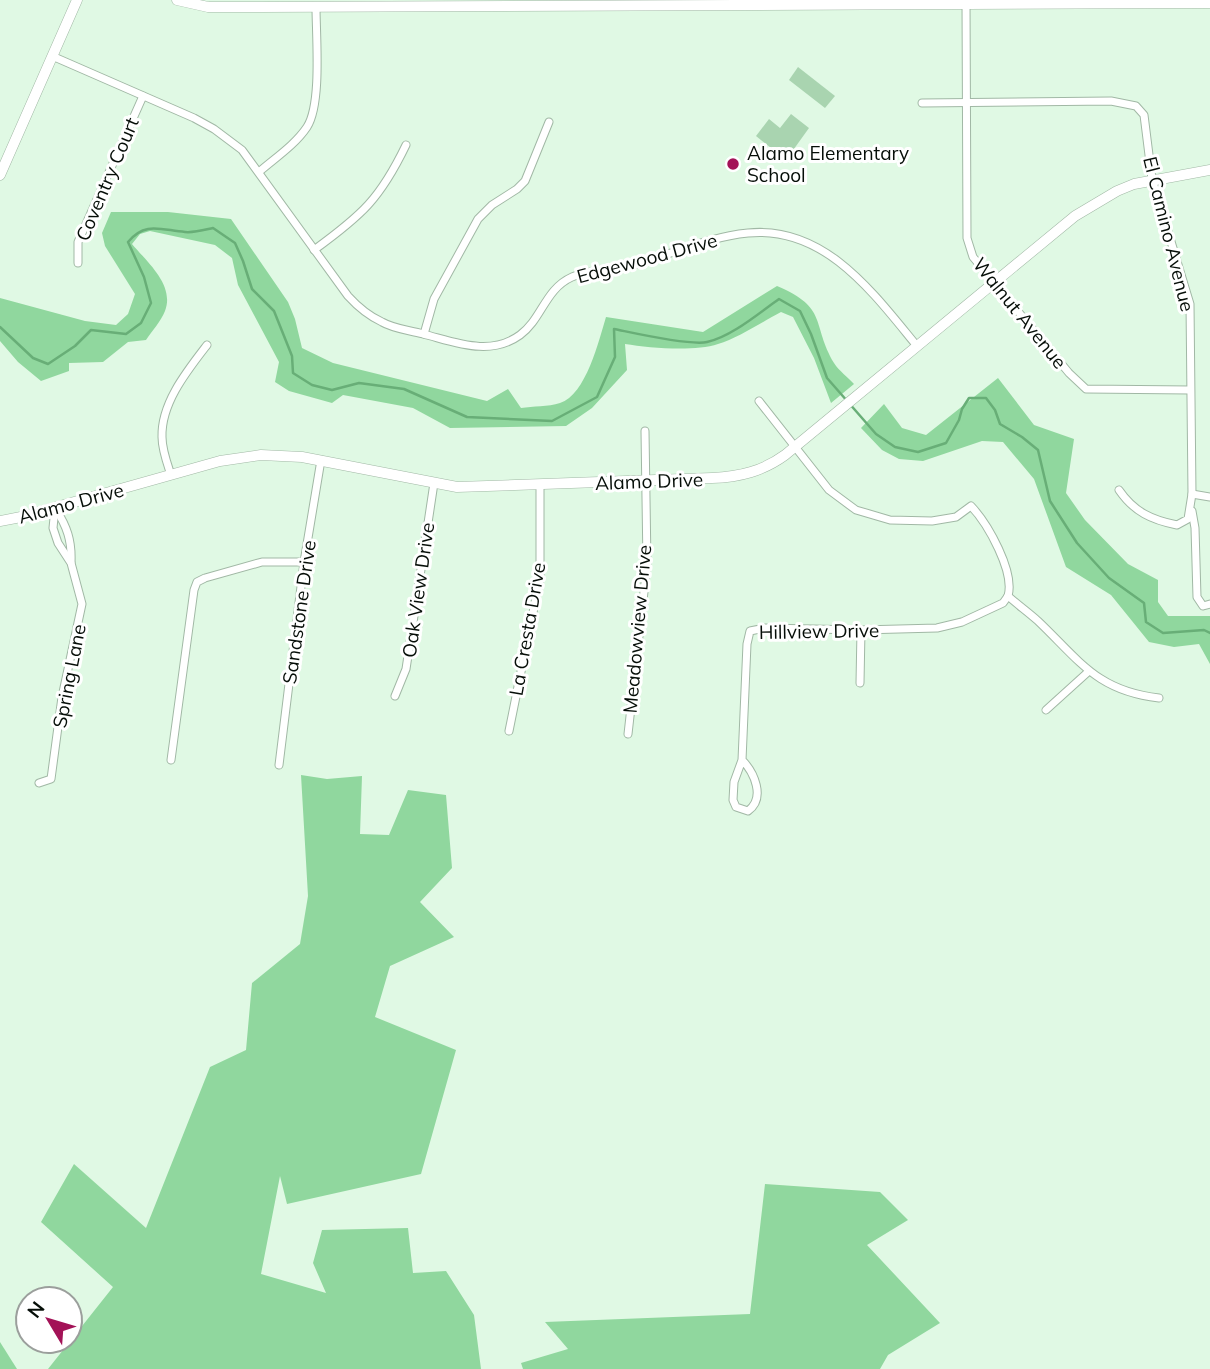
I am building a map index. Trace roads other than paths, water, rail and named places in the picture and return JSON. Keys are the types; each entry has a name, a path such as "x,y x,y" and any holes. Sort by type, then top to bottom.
{"main road":[{"path":"0,175 77,0"},
{"path":"183,1 208,7 480,3 1210,3"},
{"name":"Alamo Drive","path":"0,521 244,456 280,455 321,460 457,487 721,478 745,474 764,468 796,446 1075,216 1096,202 1117,191 1152,179 1210,170"}],"street":[{"name":"Walnut Avenue","path":"966,2 967,239 973,257 1069,373 1086,389 1190,390"},
{"path":"259,172 296,140 306,129 314,112 316,7"},
{"name":"Edgewood Drive","path":"52,56 214,129 242,150 348,296 364,312 390,326 457,343 494,347 512,341 523,333 548,296 559,284 574,275 622,268 745,233 768,232 807,244 851,269 917,346"},
{"name":"Coventry Court","path":"78,263 78,242 143,96"},
{"name":"El Camino Avenue","path":"967,103 1111,101 1136,106 1144,116 1152,179 1190,304 1191,507 1195,528 1197,597 1203,606 1210,604"},
{"path":"922,103 967,103"},
{"path":"424,334 434,299 478,219 484,211 525,181 549,122"},
{"path":"314,250 356,218 373,201 390,179 406,145"},
{"path":"171,475 162,437 164,419 172,397 206,345"},
{"path":"759,401 829,490 856,510 872,517 890,520 945,520 956,517 971,506 984,519 1002,560 1009,579 1009,596 1088,671 1119,689 1159,698"},
{"name":"Meadowview Drive","path":"628,734 647,565 645,431"},
{"name":"Sandstone Drive","path":"279,765 304,562 321,460"},
{"name":"Oak View Drive","path":"395,696 406,669 434,483"},
{"name":"La Cresta Drive","path":"509,731 540,579 540,485"},
{"path":"1119,491 1148,518 1167,523 1177,525 1188,519 1191,507"},
{"path":"1192,494 1210,497"},
{"name":"Spring Lane","path":"39,783 51,779 62,697 82,604 71,563 58,543 53,528 55,508"},
{"name":"Spring Lane","path":"55,508 65,523 72,545 71,563"},
{"path":"171,760 197,582 262,562 304,562"},
{"name":"Hillview Drive","path":"742,760 747,644 750,631 765,628 937,628 962,622 1003,603 1009,596"},
{"path":"860,683 861,630"},
{"path":"1046,710 1088,671"},
{"path":"742,760 751,769 756,780 755,806 748,811 736,807 733,800 734,782 742,760"}],"waterway":[{"path":"0,327 33,358 48,364 75,346 91,330 126,334 141,323 151,303 144,277 128,242 134,235 147,229 188,232 213,228 235,243 252,289 274,311 292,356 293,373 312,385 332,390 359,383 404,389 467,417 552,421 597,397 615,357 614,329 675,341 707,342 735,330 779,299 800,311 827,378 876,434 895,447 918,452 946,443 969,398 986,398 995,410 1000,424 1038,450 1050,501 1077,543 1109,578 1144,603 1146,622 1163,633 1204,630 1210,633"}],"place":[{"name":"Alamo Elementary School","path":"733,164"}]}
